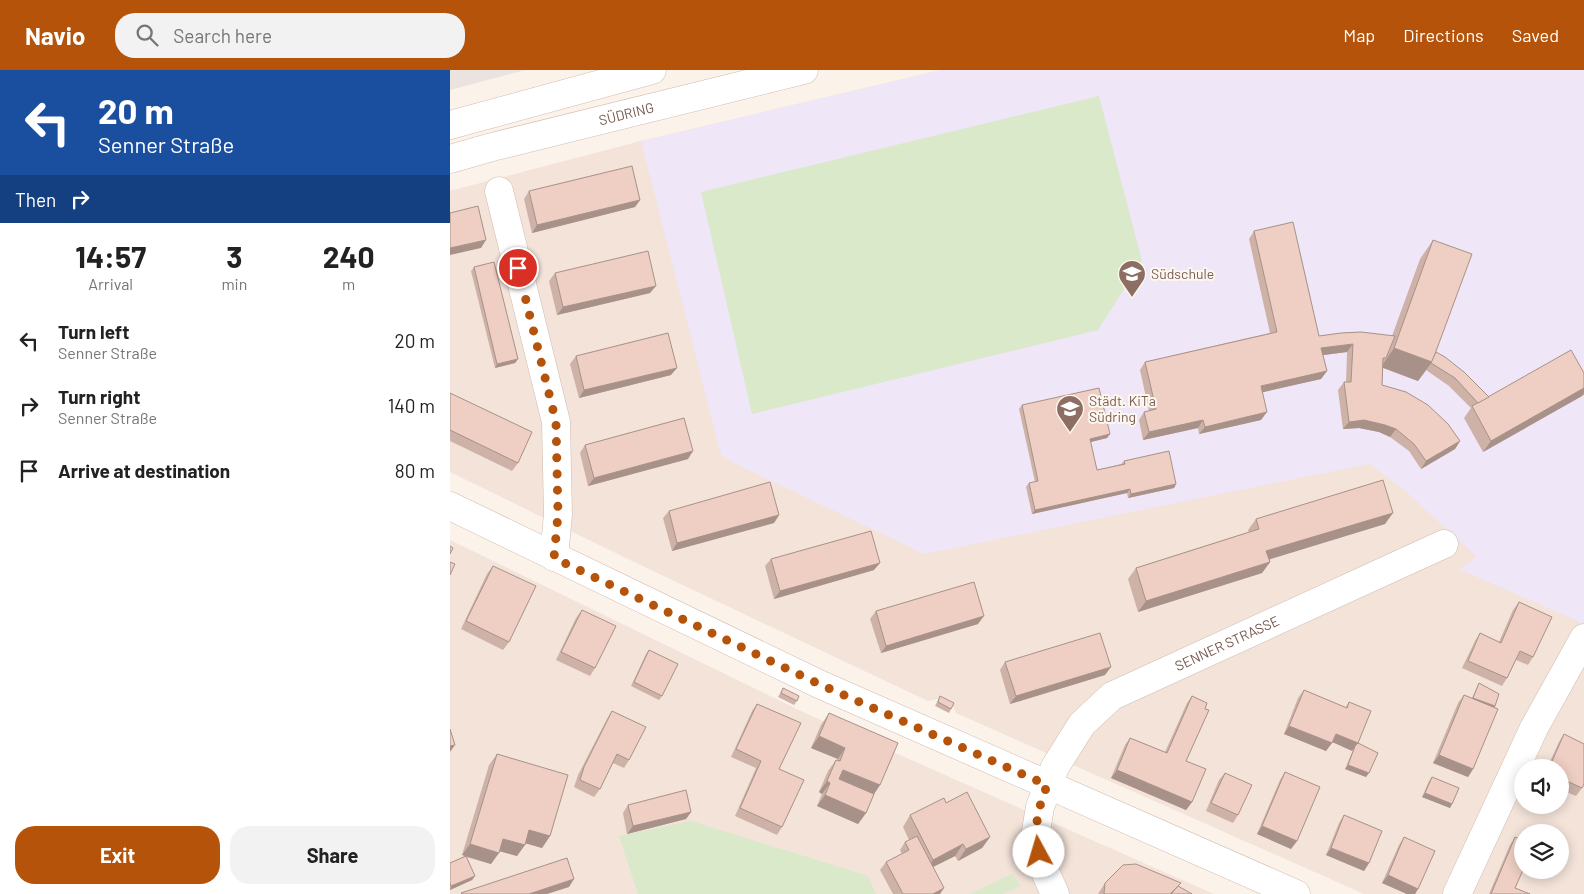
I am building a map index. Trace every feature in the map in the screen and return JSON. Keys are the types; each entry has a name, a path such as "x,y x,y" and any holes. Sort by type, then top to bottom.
{"street":[{"path":"450,125 652,70"},
{"name":"SÜDRING","path":"450,159 502,144 804,70"},
{"path":"499,191 556,422 558,514 554,558"},
{"path":"450,506 554,558 819,684 1296,894"},
{"name":"SENNER STRASSE","path":"1055,894 1043,867 1034,837 1040,806 1055,767 1082,724 1112,696 1444,544"},
{"path":"1457,894 1534,728 1584,638"}],"shaded area":[{"path":"450,70 525,70 450,90"},
{"path":"941,70 1584,70 1584,894 1364,894 956,713 953,706 938,699 928,701 632,561 450,472 450,191 641,141"},
{"name":"Südschule","path":"941,70 1584,70 1584,624 1459,569 1477,557 1402,488 1369,464 924,554 736,464 721,455 641,141"},
{"path":"450,540 805,713 1214,894 450,894"}],"green space":[{"path":"1099,96 1142,261 1098,330 752,414 701,192"},
{"path":"691,821 868,876 876,894 638,894 619,836"},
{"path":"1012,874 1021,886 1003,894 970,894"}],"building":[{"path":"632,166 640,200 537,225 529,191"},
{"path":"478,206 486,240 450,248 450,213"},
{"path":"1293,222 1319,336 1361,332 1395,336 1386,358 1383,358 1382,385 1406,392 1428,405 1448,424 1460,441 1426,461 1414,444 1396,429 1364,420 1349,422 1344,382 1351,382 1353,344 1321,348 1327,371 1261,386 1267,412 1205,427 1203,420 1149,432 1144,412 1156,409 1145,362 1277,332 1254,231"},
{"path":"1433,240 1472,254 1432,362 1394,348"},
{"path":"648,251 656,286 563,307 555,273"},
{"path":"494,262 518,359 497,364 474,267"},
{"path":"668,333 677,368 584,390 576,356"},
{"path":"1571,350 1584,373 1584,388 1491,441 1472,406"},
{"path":"1436,352 1464,372 1489,397 1478,403 1455,378 1431,363"},
{"path":"1099,388 1110,434 1090,439 1097,470 1125,464 1124,461 1169,451 1176,484 1131,494 1130,489 1035,510 1029,483 1038,481 1022,405"},
{"path":"450,393 532,432 518,463 450,430"},
{"path":"684,418 693,451 594,478 585,445"},
{"path":"1383,480 1393,513 1266,551 1270,562 1146,601 1136,568 1259,529 1256,519"},
{"path":"770,482 779,515 677,543 669,511"},
{"path":"871,531 880,563 780,591 771,559"},
{"path":"450,562 455,564 450,575"},
{"path":"493,566 536,586 509,642 466,621"},
{"path":"974,582 984,616 886,646 876,611"},
{"path":"1519,602 1552,617 1533,657 1520,651 1507,678 1468,661 1480,633 1501,643"},
{"path":"582,610 616,626 595,668 561,652"},
{"path":"1100,633 1111,667 1016,696 1005,662"},
{"path":"649,650 678,664 662,696 634,682"},
{"path":"1479,683 1499,694 1495,706 1473,698"},
{"path":"783,688 799,696 797,701 781,693"},
{"path":"1304,690 1347,708 1349,702 1371,711 1358,743 1336,734 1332,743 1289,726"},
{"path":"1464,695 1498,709 1473,769 1439,755"},
{"path":"940,696 954,703 951,709 938,702"},
{"path":"1192,696 1207,703 1205,709 1209,710 1186,761 1206,769 1192,802 1117,770 1130,738 1167,753"},
{"path":"757,704 801,723 779,769 804,780 782,827 740,808 761,761 736,749"},
{"path":"612,711 646,727 629,760 617,754 600,789 580,780 584,767"},
{"path":"829,713 898,743 880,785 843,770 839,779 874,794 866,813 825,795 830,783 827,781 836,760 840,761 845,748 819,736"},
{"path":"450,729 455,745 450,746"},
{"path":"1564,734 1584,744 1584,784 1582,788 1569,782 1569,759 1553,759"},
{"path":"1358,743 1378,753 1369,773 1348,765"},
{"path":"497,754 568,775 550,836 529,830 525,845 503,839 499,853 470,844"},
{"path":"1285,772 1320,787 1297,841 1262,826"},
{"path":"1225,773 1252,785 1238,815 1211,803"},
{"path":"1432,777 1459,788 1452,804 1425,793"},
{"path":"686,790 691,812 633,826 628,805"},
{"path":"967,792 990,837 966,849 963,844 933,860 910,815 944,798 946,803"},
{"path":"1344,815 1382,831 1369,863 1331,848"},
{"path":"917,836 944,888 933,894 903,894 886,862 909,850 905,842"},
{"path":"1404,837 1435,851 1418,889 1388,875"},
{"path":"1514,839 1514,879 1519,879 1515,888 1530,894 1491,894"},
{"path":"466,856 475,876 451,886 450,863"},
{"path":"567,858 574,879 529,894 461,893"},
{"path":"1136,864 1181,883 1170,894 1104,894 1105,883 1123,865"},
{"path":"1178,886 1192,894 1171,894"}],"place":[{"name":"Südschule","path":"1132,298"},
{"name":"Städt. KiTa Südring","path":"1070,433"}],"route":[{"path":"518,268 556,422 558,514 554,558 819,684 1047,785 1040,806 1034,837 1039,852"}]}
